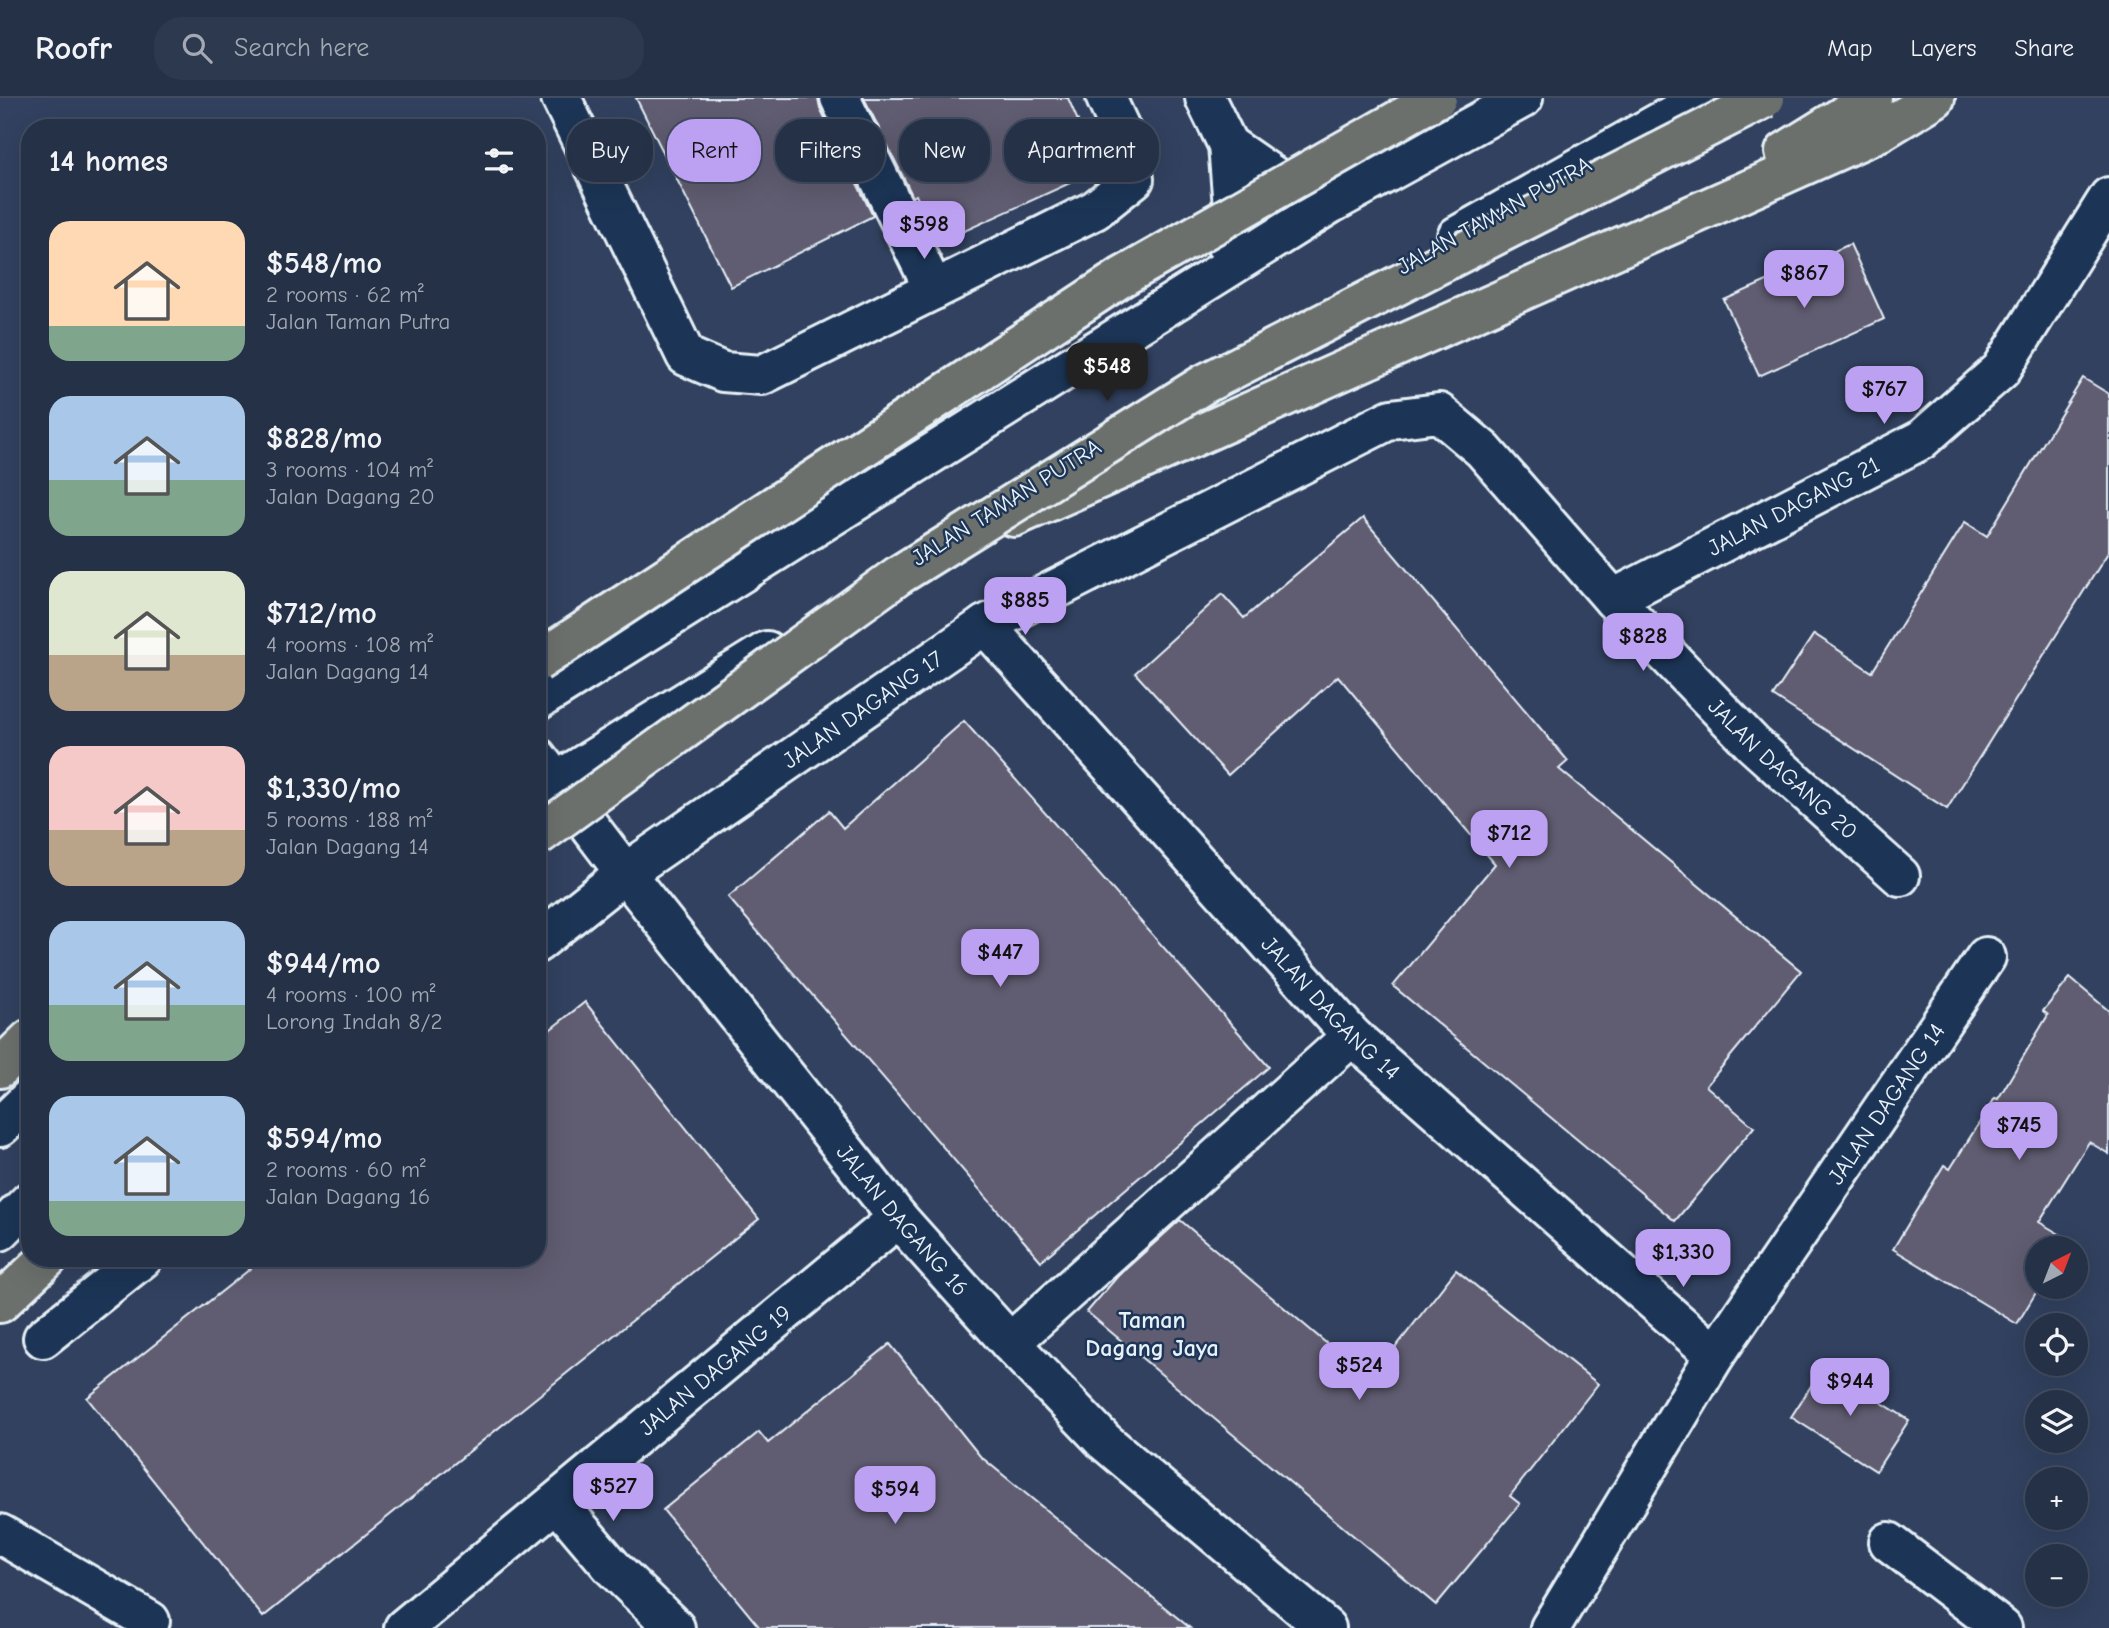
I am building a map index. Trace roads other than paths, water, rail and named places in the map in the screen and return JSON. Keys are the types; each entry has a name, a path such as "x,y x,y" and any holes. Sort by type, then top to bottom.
{"highway":[{"path":"546,656 1122,277 1437,98"},
{"path":"546,830 899,575 1203,384 1765,98"},
{"path":"1656,230 1872,98"},
{"path":"898,569 1881,131 1935,98"},
{"path":"0,1069 21,1048"},
{"path":"0,1303 38,1267"}],"street":[{"path":"561,98 686,356 723,372 762,375 1095,210 1134,178 1125,137 1106,98"},
{"path":"840,98 934,290"},
{"path":"1205,98 1228,145 1234,219 1211,279"},
{"path":"546,695 1330,204 1523,98"},
{"name":"JALAN TAMAN PUTRA","path":"546,777 898,569 1202,379 1703,98"},
{"path":"1228,145 1276,178 1330,204"},
{"name":"JALAN DAGANG 21","path":"1613,599 1921,440 2001,370 2109,197"},
{"name":"JALAN DAGANG 20","path":"1439,413 1483,450 1613,599 1753,744 1900,876"},
{"name":"JALAN DAGANG 17","path":"546,936 625,873 985,625 1391,419 1439,413"},
{"name":"JALAN DAGANG 14","path":"985,625 1352,1036 1715,1355"},
{"name":"JALAN DAGANG 16","path":"546,782 625,873 898,1218 1010,1343 1104,1441 1326,1628"},
{"name":"JALAN DAGANG 14","path":"1550,1628 1715,1355 1986,957"},
{"path":"1010,1343 1352,1036"},
{"path":"0,1127 21,1107"},
{"path":"0,1231 21,1210"},
{"name":"JALAN DAGANG 19","path":"404,1628 898,1218"},
{"path":"43,1338 132,1267"},
{"path":"557,1502 612,1567 675,1628"},
{"path":"0,1534 150,1621"},
{"path":"1889,1542 2002,1628"}],"district":[{"name":"Taman Dagang Jaya","path":"1152,1334"}]}
